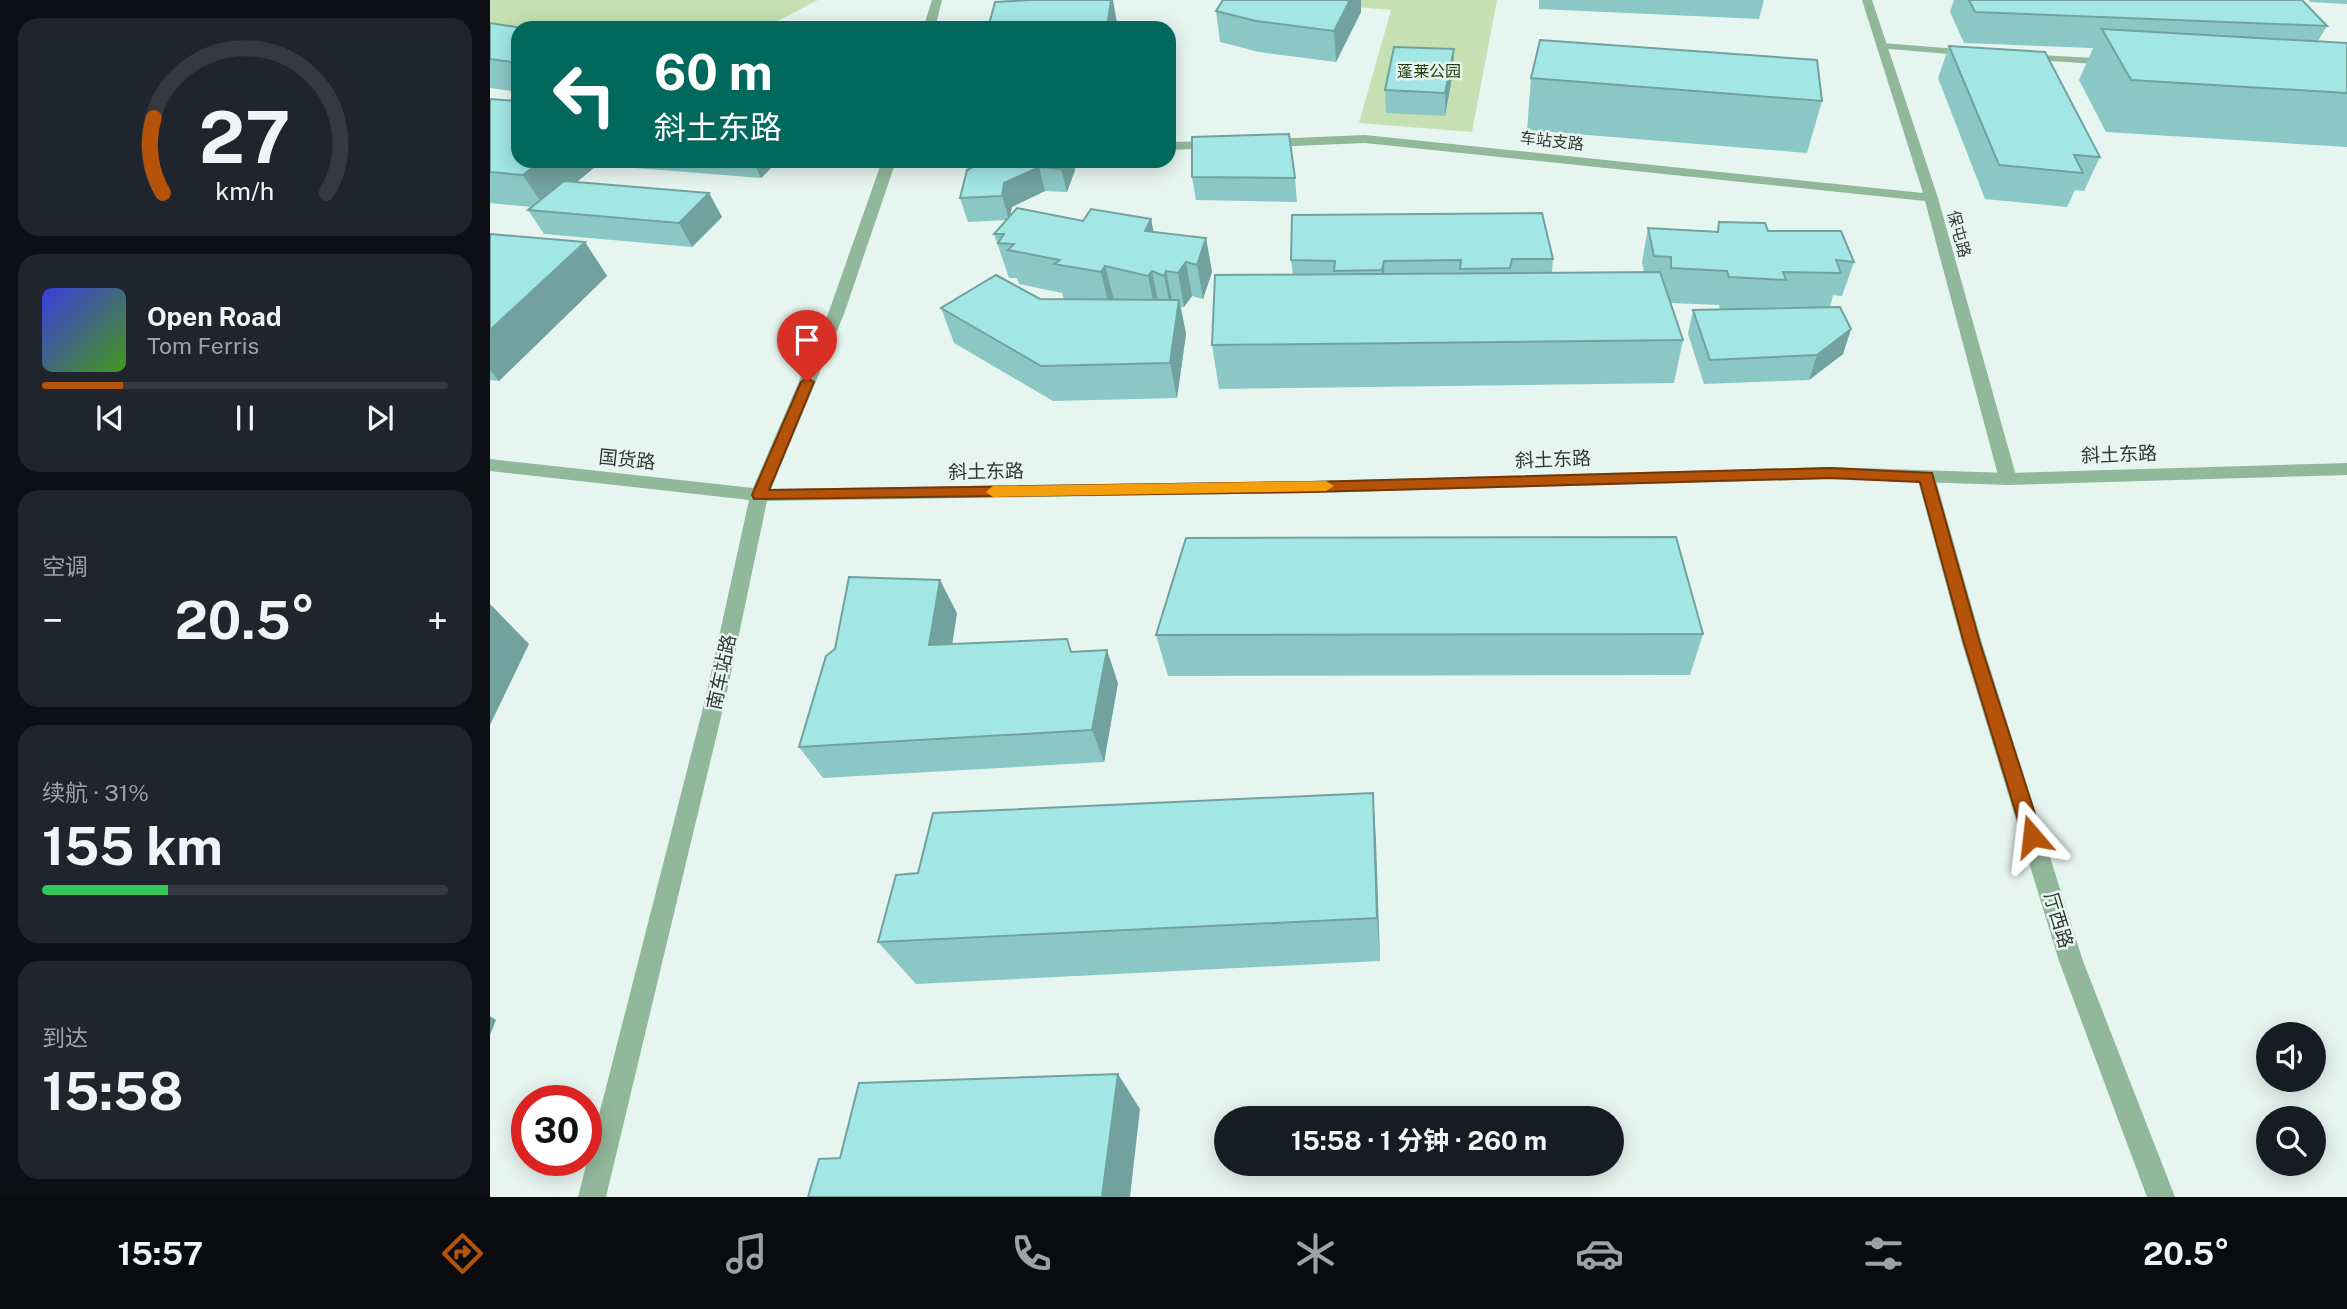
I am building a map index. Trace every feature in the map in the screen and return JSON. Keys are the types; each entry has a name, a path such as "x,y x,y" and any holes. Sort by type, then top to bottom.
{"street":[{"path":"931,21 937,0"},
{"name":"保屯路","path":"1867,0 1931,198 2008,480"},
{"path":"1882,46 1989,54"},
{"path":"2016,56 2124,63"},
{"name":"车站支路","path":"1176,146 1365,139 1931,198"},
{"name":"南车站路","path":"593,1197 716,696 759,495 836,314 887,168"},
{"name":"国货路","path":"490,465 759,495"},
{"name":"斜土东路","path":"759,495 1296,487 1830,473 2008,480 2347,469"},
{"name":"厅西路","path":"1926,477 1972,643 2071,961 2161,1197"}],"green space":[{"path":"490,0 818,0 778,21 511,21 511,32 490,43"},
{"name":"蓬莱公园","path":"1274,0 1497,0 1472,132 1359,123 1391,10"}],"building":[{"path":"1111,0 1108,21 990,21 995,2"},
{"path":"1223,0 1350,0 1334,31 1256,21 1216,11"},
{"path":"1969,0 2302,0 2327,26 1975,12"},
{"path":"490,23 511,26 511,62 490,59"},
{"path":"2102,29 2347,43 2347,93 2131,80"},
{"path":"1540,40 1817,60 1822,101 1531,78"},
{"path":"1949,46 2045,52 2100,157 2074,155 2083,173 1999,165"},
{"path":"1394,47 1454,49 1445,93 1385,90"},
{"path":"490,99 511,100 511,168 532,168 523,175 490,172"},
{"path":"1289,134 1295,178 1192,177 1192,137"},
{"path":"1037,168 1004,183 1002,196 960,198 967,170"},
{"path":"564,181 709,193 679,223 528,210"},
{"path":"1017,208 1083,221 1091,209 1151,219 1145,231 1206,238 1197,265 1186,262 1178,273 1166,271 1164,276 1152,271 1148,276 1105,266 1101,272 1054,264 1060,260 1008,250 1014,244 998,243 1004,234 994,234"},
{"path":"1542,213 1553,259 1512,259 1510,268 1460,269 1461,260 1384,261 1382,270 1334,271 1335,261 1291,260 1292,215"},
{"path":"1719,222 1765,223 1768,231 1841,231 1854,262 1836,260 1841,273 1783,272 1786,280 1729,277 1727,271 1671,268 1671,257 1654,256 1648,228 1718,232"},
{"path":"490,234 585,242 490,330"},
{"path":"1660,272 1683,340 1212,345 1215,275"},
{"path":"996,275 1040,299 1179,300 1170,363 1041,366 941,308"},
{"path":"1840,307 1851,329 1817,355 1710,360 1693,310"},
{"path":"1676,537 1703,634 1156,635 1186,538"},
{"path":"849,577 940,580 929,645 1067,639 1071,652 1107,650 1092,730 799,747 826,656 835,649"},
{"path":"1373,793 1377,918 878,942 896,875 918,873 933,813"},
{"path":"1118,1074 1102,1197 808,1197 819,1159 840,1158 859,1083"}],"slow traffic":[{"path":"993,492 1326,486"}],"route":[{"path":"807,382 759,495 1310,487 1830,473 1926,477 1972,643 2032,836"}]}
